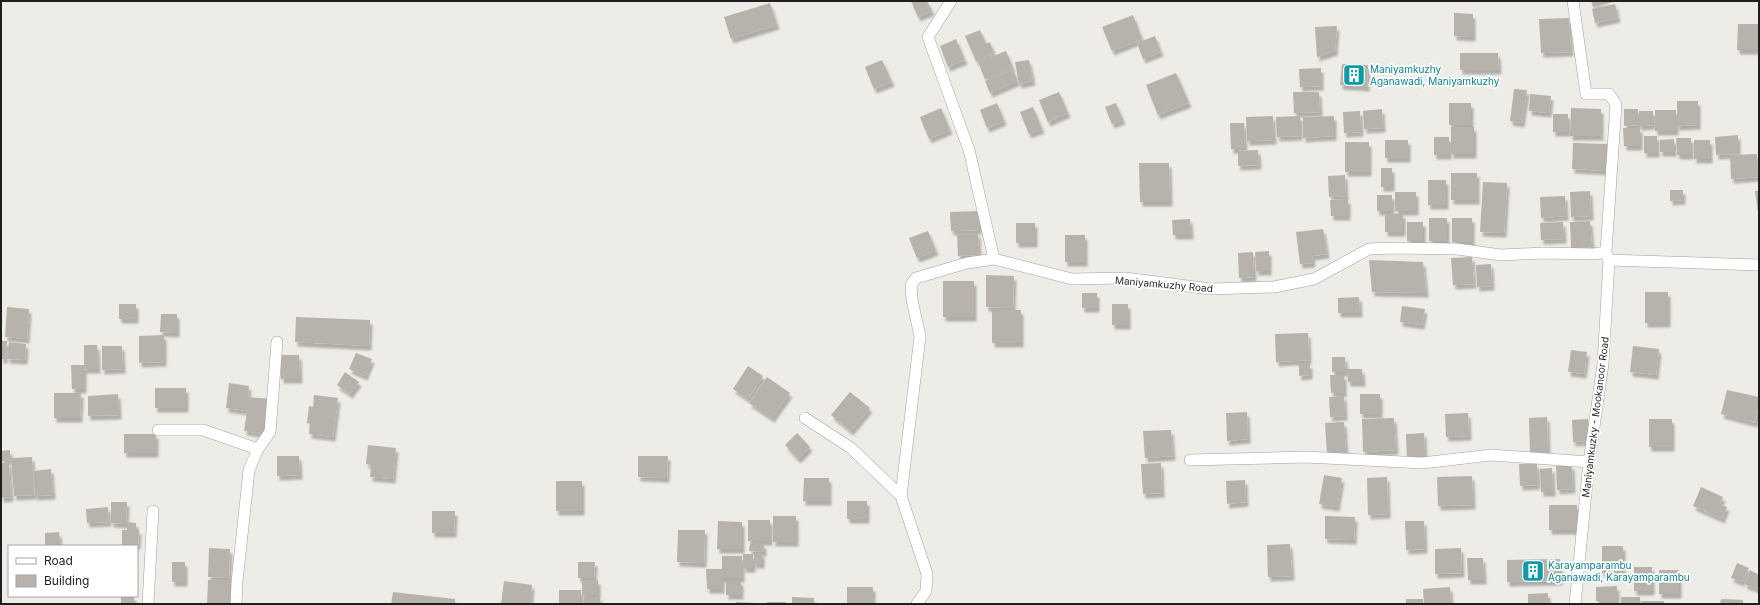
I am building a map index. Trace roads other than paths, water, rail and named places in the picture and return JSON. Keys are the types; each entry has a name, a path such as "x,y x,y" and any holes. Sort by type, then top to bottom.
{"street":[{"path":"951,1 928,37 969,150 994,259"},
{"name":"Maniyamkuzky - Mookanoor Road","path":"1573,1 1586,94 1609,94 1616,104 1607,256 1603,364 1589,462 1575,604"},
{"name":"Maniyamkuzhy Road","path":"902,496 920,336 912,300 911,286 916,278 967,263 994,259 1072,279 1125,278 1211,289 1274,287 1314,279 1369,249 1457,249 1501,255 1543,253 1594,254 1607,256"},
{"path":"1607,256 1759,265"},
{"path":"236,604 236,582 249,470 258,449 270,432 277,342"},
{"path":"805,418 851,448 902,496 927,574 926,591 917,604"},
{"path":"158,430 203,430 258,449"},
{"path":"1190,460 1306,457 1422,463 1490,455 1589,462"},
{"path":"148,604 153,511"}],"place":[{"name":"Maniyamkuzhy Aganawadi, Maniyamkuzhy","path":"1354,75"},
{"name":"Karayamparambu Aganawadi, Karayamparambu","path":"1533,571"}]}
